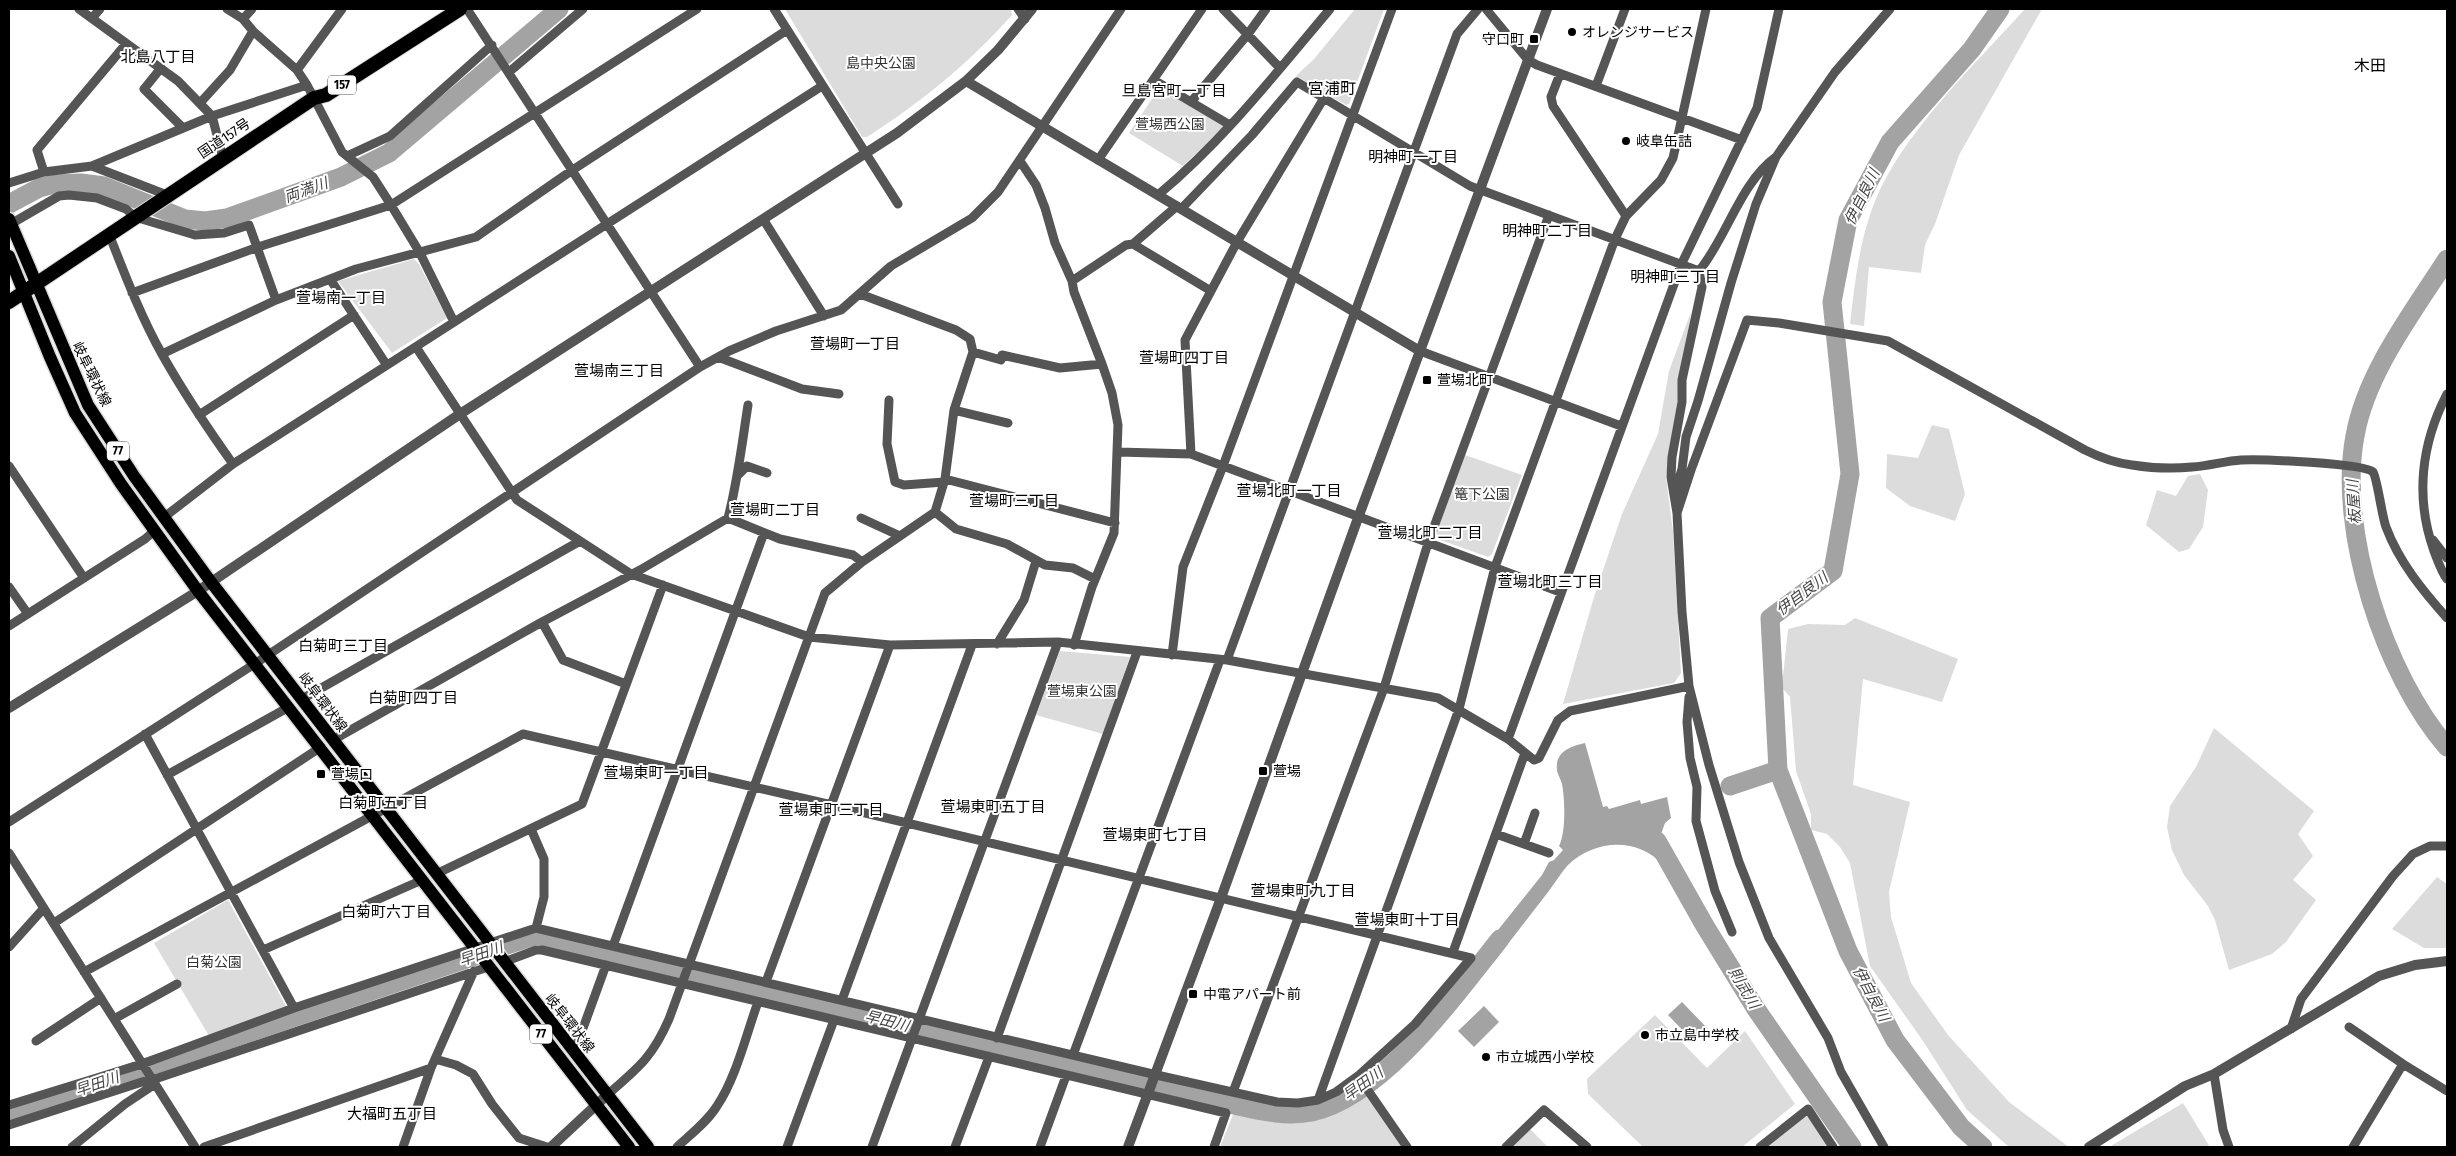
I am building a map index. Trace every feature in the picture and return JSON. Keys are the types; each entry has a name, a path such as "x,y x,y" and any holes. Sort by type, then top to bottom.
{"highway":[{"name":"国道157号","path":"9,302 314,98 326,95 460,9"}],"main road":[{"name":"岐阜環状線","path":"9,222 88,406 163,518 210,582 268,653 570,1049 648,1147"},
{"name":"岐阜環状線","path":"9,256 22,292 75,413 154,531 198,591 256,663 629,1147"}],"street":[{"path":"78,9 178,81 212,116 223,158"},
{"path":"92,18 100,9"},
{"path":"227,9 243,19 253,31 297,70 307,85 342,152 373,177 391,205 420,253 454,322"},
{"path":"243,19 252,9"},
{"path":"297,70 342,9"},
{"path":"467,9 700,367"},
{"path":"508,70 583,9"},
{"path":"132,293 258,247 391,205 697,9"},
{"path":"774,9 898,204"},
{"path":"1018,9 1025,19"},
{"path":"9,708 198,591 460,414 866,153 938,104 998,50 1032,9"},
{"path":"9,822 256,663 268,653 700,367 776,330 840,310 891,266 972,218 998,192 1122,9"},
{"path":"1098,160 1202,9"},
{"path":"1224,9 1280,68"},
{"path":"1192,102 1266,9"},
{"path":"1158,195 1179,178 1230,125 1330,9"},
{"path":"1172,655 1183,567 1223,466 1392,9"},
{"path":"1073,1055 1138,878 1290,490 1457,34 1478,9"},
{"path":"1486,9 1528,60 1560,74 1742,140"},
{"path":"1128,1147 1547,9"},
{"path":"1596,86 1625,9"},
{"path":"1318,1100 1459,709 1495,566 1615,239 1626,216 1661,180 1668,169 1682,117 1706,9"},
{"path":"1508,740 1560,592 1682,265 1757,108 1779,9"},
{"path":"1673,495 1682,469 1686,437 1731,283 1756,204 1776,157 1835,72 1890,9"},
{"path":"162,354 276,300 356,269 476,237 571,170 787,30"},
{"path":"200,104 230,70 253,31"},
{"path":"44,172 37,150 126,44"},
{"path":"347,156 390,136 493,47"},
{"path":"161,68 144,89 183,128"},
{"path":"1560,74 1551,97 1553,106 1626,216"},
{"path":"966,80 1420,352 1621,426"},
{"path":"1154,80 1230,125"},
{"path":"1072,281 1126,245 1133,244 1179,208 1246,142 1297,82 1480,191 1699,271"},
{"path":"9,183 44,172 92,166 212,116 307,85"},
{"path":"163,518 233,464 386,364 416,347 822,86"},
{"path":"1191,454 1185,340 1237,242 1324,98"},
{"path":"1732,932 1715,891 1696,821 1697,787 1690,758 1687,722 1689,686 1682,612 1677,513 1673,495 1672,457 1682,402 1682,380 1702,288 1699,271 1708,260 1728,221 1764,165 1776,157"},
{"path":"1020,161 1036,186 1042,200 1055,243 1072,281 1074,292 1112,393 1118,425 1115,523 1108,553 1095,579 1074,645"},
{"path":"92,166 164,198"},
{"path":"9,222 58,196 69,195 97,198 194,235 224,233 249,225 276,300"},
{"path":"1233,1092 1384,688 1428,543 1549,215"},
{"path":"763,219 824,316"},
{"path":"109,234 132,293 162,354 199,415 233,464"},
{"path":"1133,244 1211,291"},
{"path":"330,279 386,364"},
{"path":"435,1059 456,1065 473,1074 492,1104 519,1138 549,1147 644,1063 657,1046 825,593 862,562 935,512 945,480 954,410 973,352 970,339 956,330 860,294"},
{"path":"199,415 354,315"},
{"path":"1677,513 1690,470 1747,320 1779,323 1888,341 2076,446 2103,458 2130,465 2191,467 2242,460 2363,467 2375,476 2380,510 2394,547 2429,599 2447,618"},
{"path":"416,347 517,500 631,574 809,637 890,645 1058,642 1223,660 1438,698 1508,740 1534,760 1539,758 1558,720 1570,711 1689,686"},
{"path":"973,352 1001,360 1002,355 1060,368 1102,364"},
{"path":"718,357 802,389 839,394"},
{"path":"2447,394 2429,438 2422,473 2422,501 2429,536 2447,579"},
{"path":"890,400 887,444 895,482 904,485 945,480 1115,523"},
{"path":"333,740 728,518 739,474 739,456 748,404"},
{"path":"954,410 1008,423"},
{"path":"1118,452 1191,454 1290,490 1358,518 1495,566 1560,592"},
{"path":"9,466 84,578"},
{"path":"739,474 748,466 767,474"},
{"path":"935,512 956,529 1007,544 1028,554 1036,561 1073,568 1095,579"},
{"path":"728,518 764,533 853,555 862,562"},
{"path":"861,518 900,536"},
{"path":"9,626 145,539 154,531"},
{"path":"612,946 764,533"},
{"path":"2429,536 2447,558"},
{"path":"302,699 580,541"},
{"path":"997,644 1024,600 1036,561"},
{"path":"436,874 582,804 663,585"},
{"path":"9,587 28,614"},
{"path":"542,622 563,660 626,684"},
{"path":"872,1147 1058,642"},
{"path":"766,982 890,645"},
{"path":"842,1000 972,645"},
{"path":"997,1038 1137,652"},
{"path":"1689,686 1709,765 1734,844 1769,938 1828,1038 1841,1072 1884,1147"},
{"path":"167,775 289,707"},
{"path":"145,734 294,1008"},
{"path":"9,1105 142,1065 294,1008 536,928 687,966 766,982 918,1020 1073,1055 1153,1076 1277,1102 1298,1103 1318,1100 1336,1092 1359,1077 1415,1024 1471,958 1453,952 832,805 522,734 84,972"},
{"path":"54,923 321,747"},
{"path":"1453,952 1525,753"},
{"path":"1524,844 1536,813"},
{"path":"531,829 544,859 544,897 536,928"},
{"path":"1496,834 1549,852"},
{"path":"2291,1028 2301,999 2393,876 2413,854 2430,846 2447,846"},
{"path":"9,853 12,869 54,923 195,1147"},
{"path":"263,950 422,880"},
{"path":"9,947 44,908"},
{"path":"502,960 542,950 912,1037 1066,1076 1148,1092 1226,1113 1214,1147"},
{"path":"2088,1147 2185,1086 2214,1074 2379,976 2415,965 2447,962"},
{"path":"9,1125 152,1080 487,965"},
{"path":"570,1049 578,1042 606,966"},
{"path":"404,1147 431,1068 474,971"},
{"path":"114,1019 177,984"},
{"path":"36,1041 101,998"},
{"path":"677,1147 707,1119 726,1090 758,1002"},
{"path":"787,1147 834,1020"},
{"path":"2349,1027 2447,1091"},
{"path":"955,1147 988,1057"},
{"path":"2353,1147 2403,1064"},
{"path":"204,1147 431,1068"},
{"path":"2214,1074 2223,1130 2229,1147"},
{"path":"1040,1147 1066,1076"},
{"path":"1359,1077 1407,1147"},
{"path":"72,1147 152,1080"},
{"path":"1760,1147 1808,1109 1833,1147"},
{"path":"1506,1147 1544,1110 1587,1147"}],"green space":[{"name":"島中央公園","path":"785,9 1011,9 1012,15 978,50 926,96 867,137 862,137"},
{"path":"1355,9 1384,9 1349,104 1346,105 1296,76 1314,59"},
{"path":"2025,9 2042,9 1959,155 1935,224 1925,245 1921,273 1869,267 1864,326 1850,324 1856,274 1867,225 1878,194 1891,169 1944,97"},
{"name":"萱場西公園","path":"1162,84 1225,125 1183,166 1129,133"},
{"path":"414,259 419,264 447,318 392,353 338,281"},
{"path":"1691,312 1666,477 1673,532 1681,673 1674,683 1563,704 1594,597 1622,514 1658,434 1669,371"},
{"path":"1932,425 1949,429 1965,494 1955,521 1910,506 1886,488 1887,454 1918,458"},
{"name":"篭下公園","path":"1465,455 1522,475 1492,554 1488,557 1438,539 1435,536"},
{"path":"2200,474 2208,490 2203,527 2189,549 2179,552 2146,525 2157,490 2176,496 2188,476"},
{"path":"1855,618 1958,659 1942,702 1863,679 1853,785 1910,802 1889,892 1891,917 1911,983 1948,1035 2009,1102 2069,1147 2009,1147 1967,1110 1923,1041 1870,966 1850,863 1840,847 1827,834 1811,830 1811,814 1796,771 1790,697 1777,682 1783,676 1788,629 1808,624 1845,625"},
{"name":"萱場東公園","path":"1060,651 1130,657 1103,734 1036,715"},
{"path":"2214,728 2314,811 2298,834 2313,856 2293,880 2316,900 2286,942 2272,954 2229,970 2215,920 2208,906 2184,875 2172,850 2167,827 2170,806 2196,767"},
{"path":"2437,877 2447,884 2447,948 2424,948 2392,929"},
{"name":"白菊公園","path":"228,900 287,1008 209,1036 154,943"},
{"path":"1655,1015 1707,1068 1745,1031 1795,1104 1742,1147 1643,1147 1588,1094 1587,1079"},
{"path":"1365,1093 1402,1147 1220,1147 1234,1112 1271,1120 1287,1121 1317,1118 1348,1104"},
{"path":"2183,1103 2210,1147 2109,1147"},
{"path":"1805,1117 1810,1117 1829,1147 1767,1147"},
{"path":"1530,1129 1548,1147 1517,1147 1514,1145"}],"shaded area":[{"path":"1585,743 1603,807 1607,806 1609,809 1640,800 1641,804 1667,797 1671,818 1665,823 1661,834 1673,858 1663,865 1653,856 1629,846 1603,846 1591,850 1579,856 1568,865 1494,962 1478,955 1542,875 1549,862 1554,860 1563,850 1559,846 1564,825 1564,798 1562,784 1557,771 1557,763 1561,754 1565,751"},
{"path":"1682,1002 1708,1029 1694,1042 1668,1015"},
{"path":"1484,1006 1499,1022 1474,1047 1458,1031"}],"waterway":[{"name":"両満川","path":"9,204 39,188 54,184 81,183 104,186 185,219 205,221 227,218 341,177 389,153 559,9"},
{"name":"伊自良川","path":"1983,1147 1961,1127 1895,1040 1848,951 1778,770 1770,618 1833,571 1850,474 1832,302 1848,220 1890,142 1972,49 2000,9"},
{"name":"板屋川","path":"2447,259 2392,344 2369,389 2355,436 2351,473 2353,514 2360,557 2371,600 2386,642 2404,682 2425,717 2447,747"},
{"name":"早田川","path":"1730,786 1778,770"},
{"name":"則武川","path":"1657,841 1705,926 1756,1009 1852,1147"},
{"name":"早田川","path":"9,1114 537,935 1225,1103 1269,1112 1301,1114 1339,1102 1366,1086 1392,1065 1440,1014 1500,939"}],"place":[{"name":"オレンジサービス","path":"1572,32"},
{"name":"守口町","path":"1534,39"},
{"name":"岐阜缶詰","path":"1626,141"},
{"name":"萱場北町","path":"1427,380"},
{"name":"萱場","path":"1263,771"},
{"name":"萱場口","path":"321,774"},
{"name":"中電アパート前","path":"1193,994"},
{"name":"市立島中学校","path":"1645,1035"},
{"name":"市立城西小学校","path":"1486,1057"}],"district":[{"name":"北島八丁目","path":"158,57"},
{"name":"木田","path":"2370,65"},
{"name":"宮浦町","path":"1332,88"},
{"name":"旦島宮町一丁目","path":"1174,91"},
{"name":"明神町一丁目","path":"1413,157"},
{"name":"明神町二丁目","path":"1547,231"},
{"name":"明神町三丁目","path":"1675,277"},
{"name":"萱場南一丁目","path":"341,298"},
{"name":"萱場町一丁目","path":"855,344"},
{"name":"萱場町四丁目","path":"1184,358"},
{"name":"萱場南三丁目","path":"619,371"},
{"name":"萱場北町一丁目","path":"1289,491"},
{"name":"萱場町三丁目","path":"1014,501"},
{"name":"萱場町二丁目","path":"775,510"},
{"name":"萱場北町二丁目","path":"1430,533"},
{"name":"萱場北町三丁目","path":"1550,582"},
{"name":"白菊町三丁目","path":"343,646"},
{"name":"白菊町四丁目","path":"413,698"},
{"name":"萱場東町一丁目","path":"656,773"},
{"name":"白菊町五丁目","path":"383,803"},
{"name":"萱場東町五丁目","path":"993,807"},
{"name":"萱場東町三丁目","path":"831,810"},
{"name":"萱場東町七丁目","path":"1155,835"},
{"name":"萱場東町九丁目","path":"1303,891"},
{"name":"白菊町六丁目","path":"386,912"},
{"name":"萱場東町十丁目","path":"1407,920"},
{"name":"大福町五丁目","path":"392,1114"}]}
